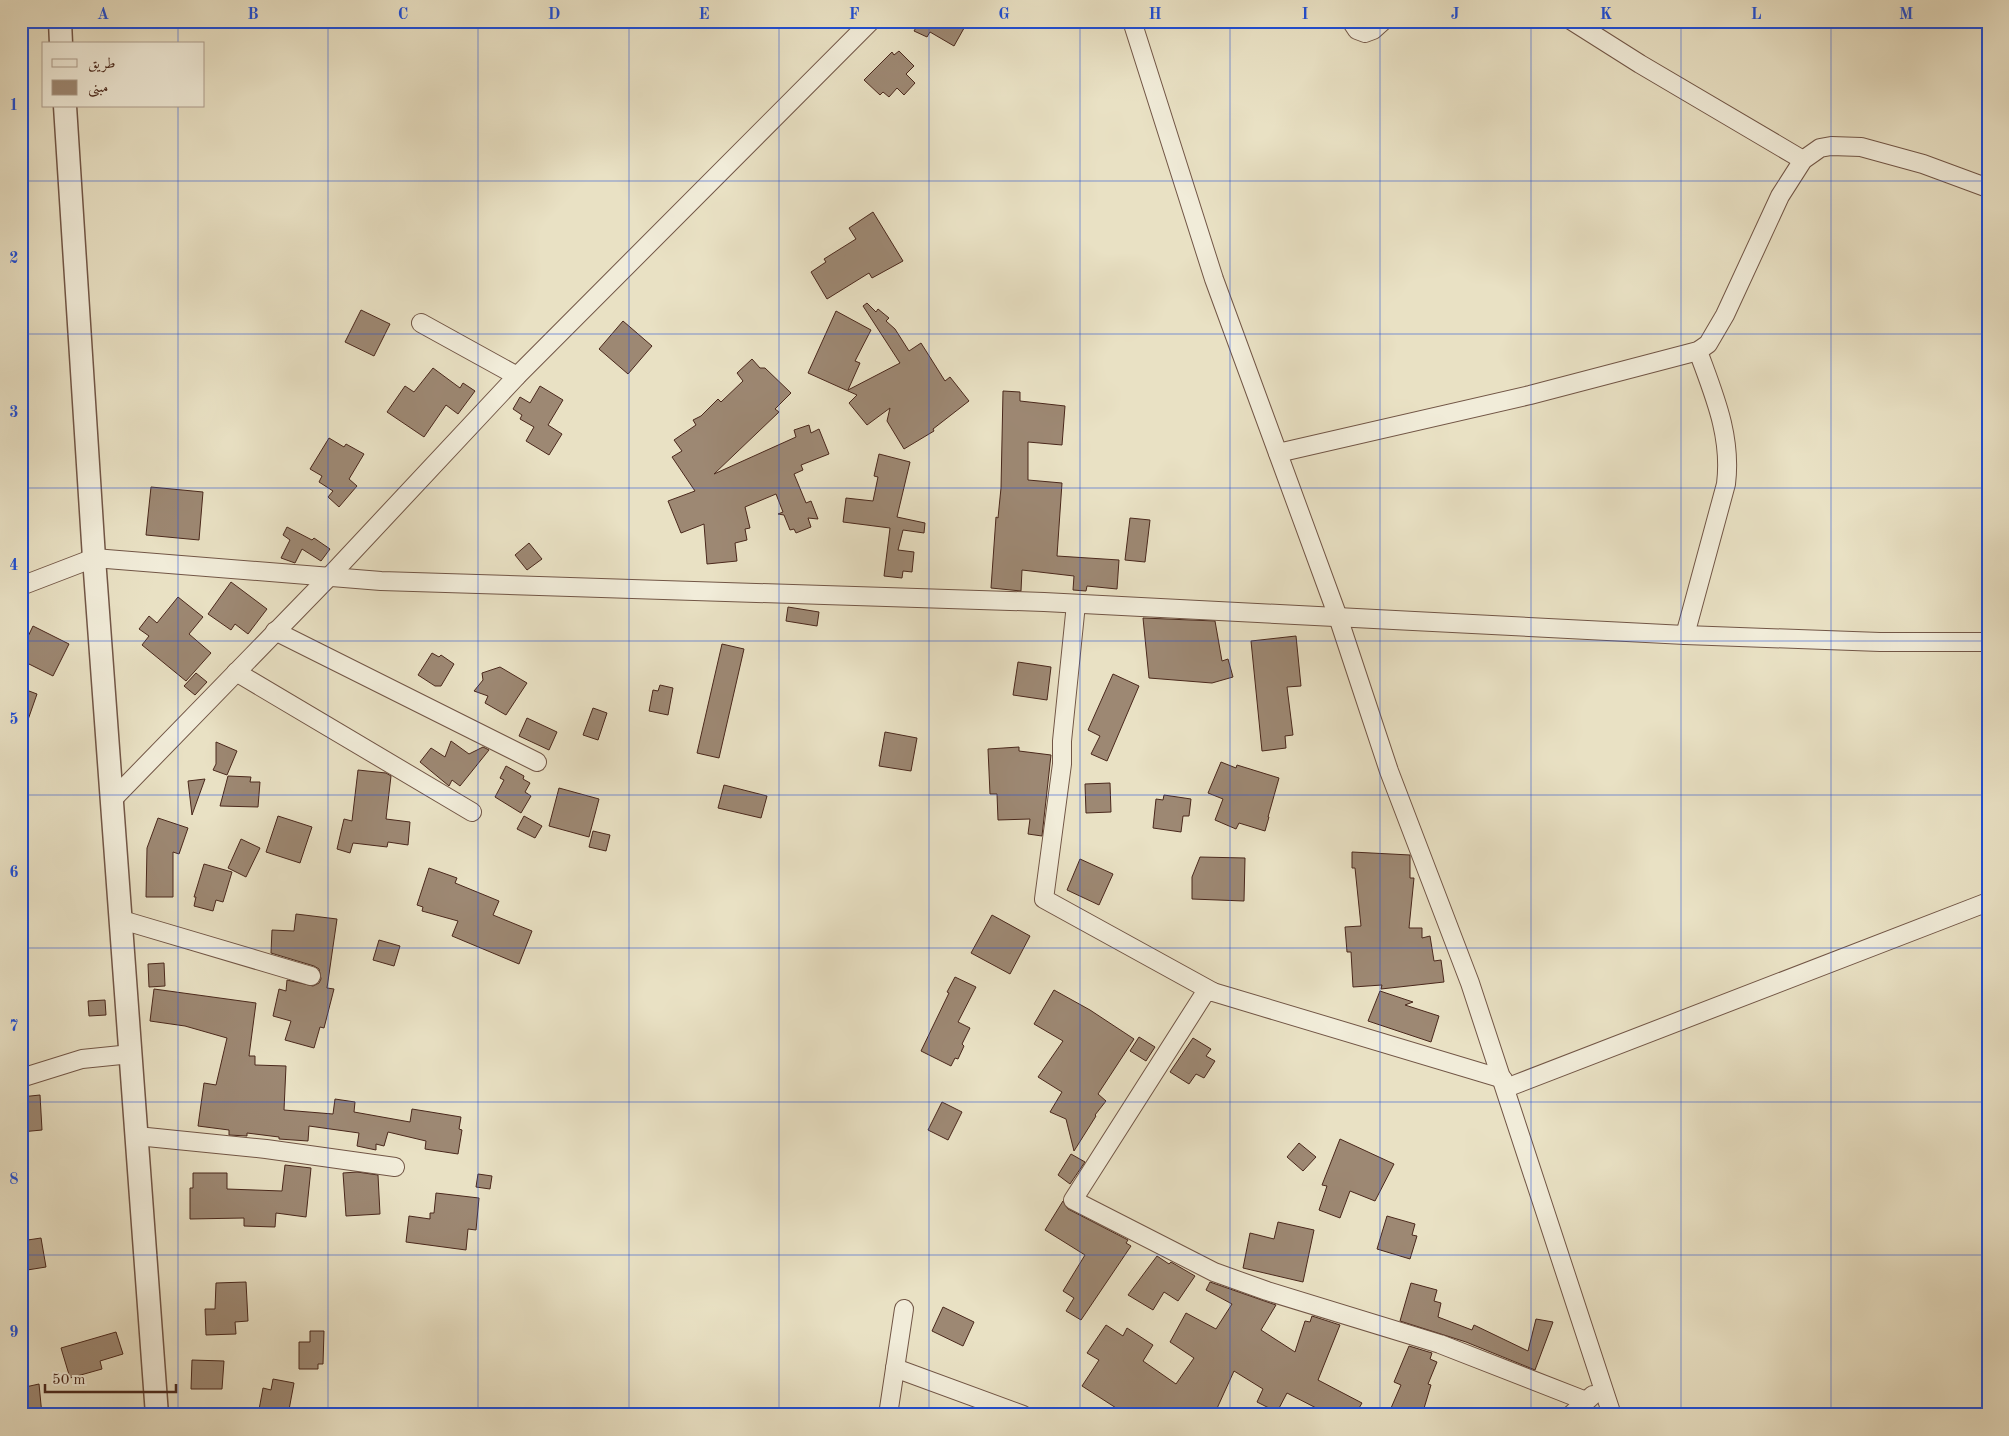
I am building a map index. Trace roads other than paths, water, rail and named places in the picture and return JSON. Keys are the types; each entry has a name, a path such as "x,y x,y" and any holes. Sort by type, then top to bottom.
{"street":[{"path":"60,21 61,42"},
{"path":"113,799 328,578 517,376 872,21"},
{"path":"1132,21 1214,279 1338,617 1389,771 1470,983 1612,1415"},
{"path":"1351,21 1357,30 1366,33 1373,30 1383,21"},
{"path":"1572,21 1640,64 1803,160"},
{"path":"65,108 94,558 157,1415"},
{"path":"1278,452 1530,396 1698,351 1708,344 1725,315 1780,196 1803,160 1820,148 1831,146 1861,147 1923,164 1988,188"},
{"path":"421,323 517,376"},
{"path":"1685,635 1726,484 1728,468 1727,449 1720,409 1698,351"},
{"path":"21,586 94,558 328,578 492,586 1076,604 1685,635 1880,642 1988,642"},
{"path":"1076,604 1062,741 1062,764 1044,899 1213,992 1504,1084 1988,902"},
{"path":"275,631 537,762"},
{"path":"236,672 472,812"},
{"path":"122,920 311,976"},
{"path":"1213,992 1207,992 1202,996 1073,1200 1214,1272 1267,1291 1440,1344 1586,1401"},
{"path":"21,1078 82,1059 131,1054"},
{"path":"137,1136 395,1167"},
{"path":"888,1415 904,1309"},
{"path":"895,1368 1023,1415"},
{"path":"1570,1415 1603,1387"}]}
